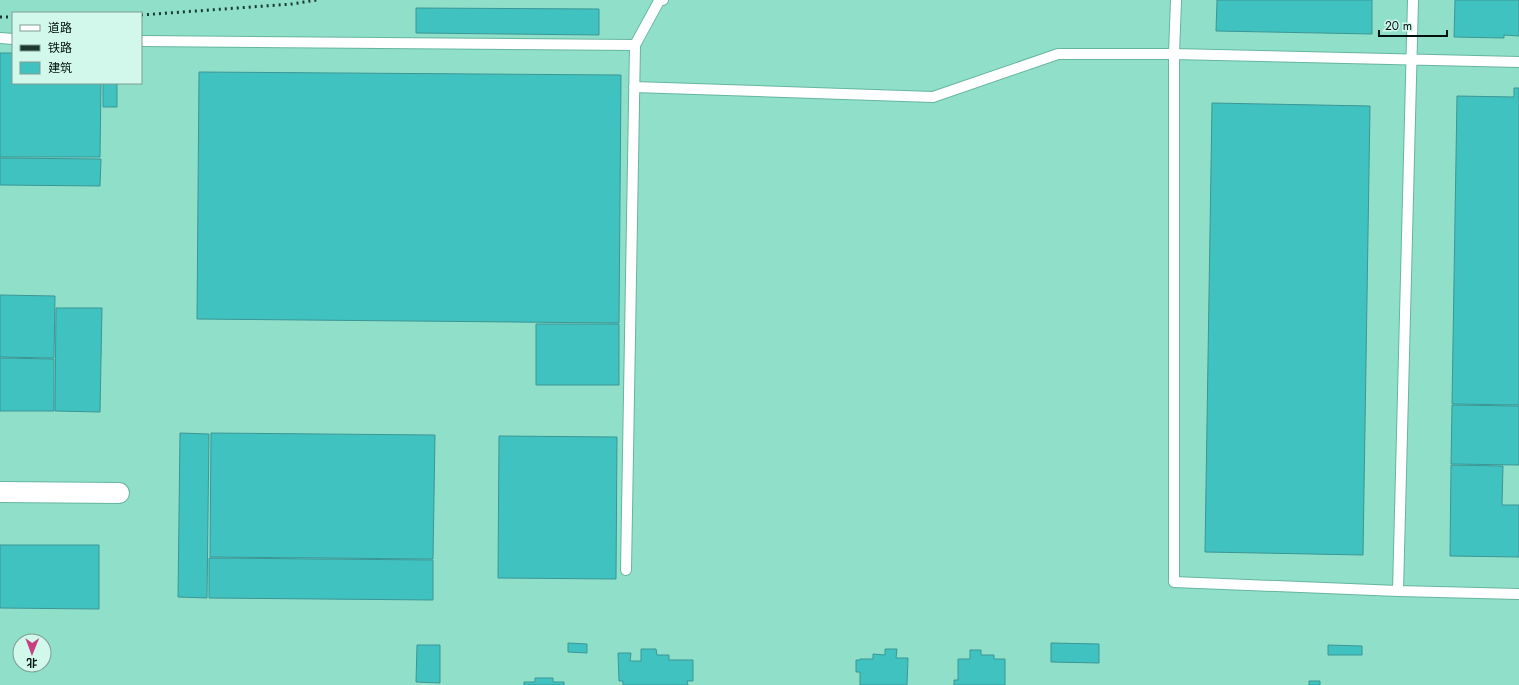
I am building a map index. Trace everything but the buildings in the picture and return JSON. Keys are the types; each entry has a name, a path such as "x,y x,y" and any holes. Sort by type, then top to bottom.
{"street":[{"path":"0,492 119,493"}],"lane":[{"path":"626,570 635,45 659,1 663,0"},
{"path":"1176,0 1174,54 1174,582 1398,591 1519,594"},
{"path":"1398,591 1413,0"},
{"path":"0,38 12,39"},
{"path":"142,41 635,45"},
{"path":"634,87 933,97 1058,54 1174,54 1519,62"}],"railway":[{"path":"142,15 292,4 317,0"},
{"path":"0,17 12,17"}]}
